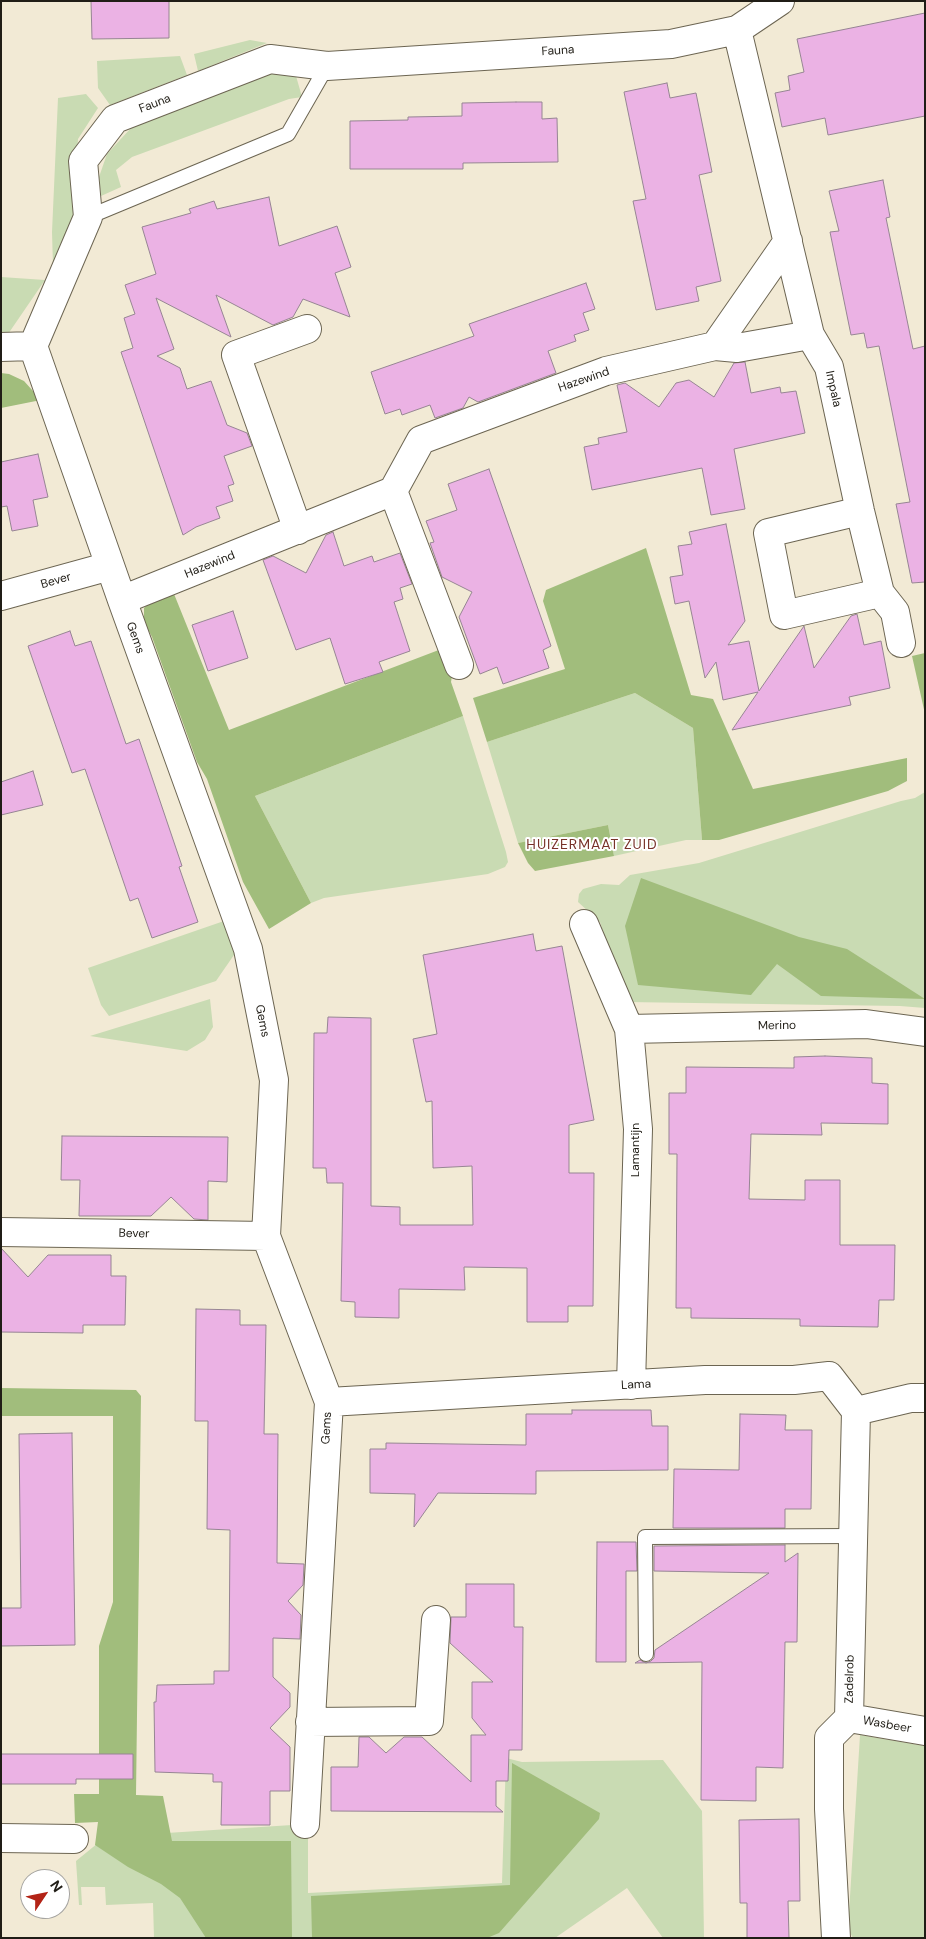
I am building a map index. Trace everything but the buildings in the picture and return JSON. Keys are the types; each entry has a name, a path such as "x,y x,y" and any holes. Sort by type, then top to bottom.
{"street":[{"name":"Fauna","path":"33,346 88,217 83,161 115,120 270,59 327,66 671,44 737,30 780,1"},
{"name":"Impala","path":"737,30 810,336 829,367 880,593 895,612 901,643"},
{"path":"715,346 788,241"},
{"path":"298,530 236,356 307,329"},
{"name":"Hazewind","path":"122,600 393,492 420,440 606,371 715,346 737,348 810,336"},
{"path":"1,347 33,346"},
{"name":"Gems","path":"33,346 248,949 274,1080 266,1236 329,1402 310,1722 306,1824"},
{"path":"393,492 459,664"},
{"path":"860,511 768,533 784,615 880,593"},
{"name":"Bever","path":"1,596 110,566"},
{"name":"Lamantijn","path":"584,924 629,1029 638,1129 632,1385"},
{"name":"Merino","path":"629,1029 866,1024 925,1032"},
{"name":"Bever","path":"1,1232 266,1236"},
{"name":"Lama","path":"329,1402 705,1380 794,1380 829,1376 856,1411"},
{"path":"856,1411 911,1398 925,1398"},
{"name":"Zadelrob","path":"836,1938 829,1809 829,1738 849,1718 856,1411"},
{"path":"310,1722 429,1721 436,1620"},
{"name":"Wasbeer","path":"849,1718 925,1731"},
{"path":"1,1838 74,1839"}],"lane":[{"path":"88,217 288,134 327,66"},
{"path":"646,1654 645,1537 853,1536"}],"green space":[{"path":"250,40 267,43 198,71 194,54"},
{"path":"180,56 187,75 110,105 98,88 97,61"},
{"path":"270,70 296,76 302,97 289,99 132,157 116,170 121,187 101,196 99,177 107,154 131,128"},
{"path":"86,94 98,108 78,139 73,219 53,266 52,232 58,98"},
{"path":"1,277 45,280 6,337 1,337"},
{"path":"1,373 9,374 24,381 41,400 1,408"},
{"path":"646,548 691,695 713,699 753,789 907,758 907,781 888,791 719,840 702,840 693,728 635,693 487,742 473,698 565,669 543,601 546,590"},
{"path":"172,589 229,730 444,648 453,670 451,682 463,716 255,796 311,903 269,929 243,882 207,779 197,762 152,637 144,622 144,608 152,600"},
{"path":"925,653 925,714 912,656"},
{"path":"635,693 693,728 702,840 686,840 614,856 608,825 518,843 487,742"},
{"path":"463,716 506,852 508,862 505,867 488,874 324,898 311,903 255,796"},
{"path":"925,792 925,1008 626,1002 600,922 578,902 579,894 583,889 601,884 619,885 630,875 699,863 915,798"},
{"path":"608,825 614,856 535,871 528,863 518,843"},
{"path":"641,878 799,937 847,949 925,999 821,996 777,964 751,995 638,985 625,926"},
{"path":"224,921 236,952 216,981 109,1016 101,1005 88,968"},
{"path":"210,999 213,1027 205,1040 187,1051 90,1036"},
{"path":"1,1388 136,1390 141,1396 136,1795 163,1796 172,1841 291,1841 292,1938 206,1938 180,1898 161,1884 128,1867 95,1845 98,1822 75,1823 74,1794 99,1794 99,1646 113,1602 113,1416 1,1416"},
{"path":"860,1735 925,1746 925,1938 853,1938 848,1929"},
{"path":"506,1758 522,1762 663,1760 702,1811 704,1938 663,1938 627,1888 555,1938 154,1938 153,1903 106,1905 105,1887 81,1887 82,1905 79,1905 76,1861 98,1843 135,1835 308,1824 308,1893 502,1883"},
{"path":"512,1763 600,1813 599,1819 499,1933 487,1938 312,1938 311,1896 510,1885"}],"district":[{"name":"HUIZERMAAT ZUID","path":"592,845"}]}
